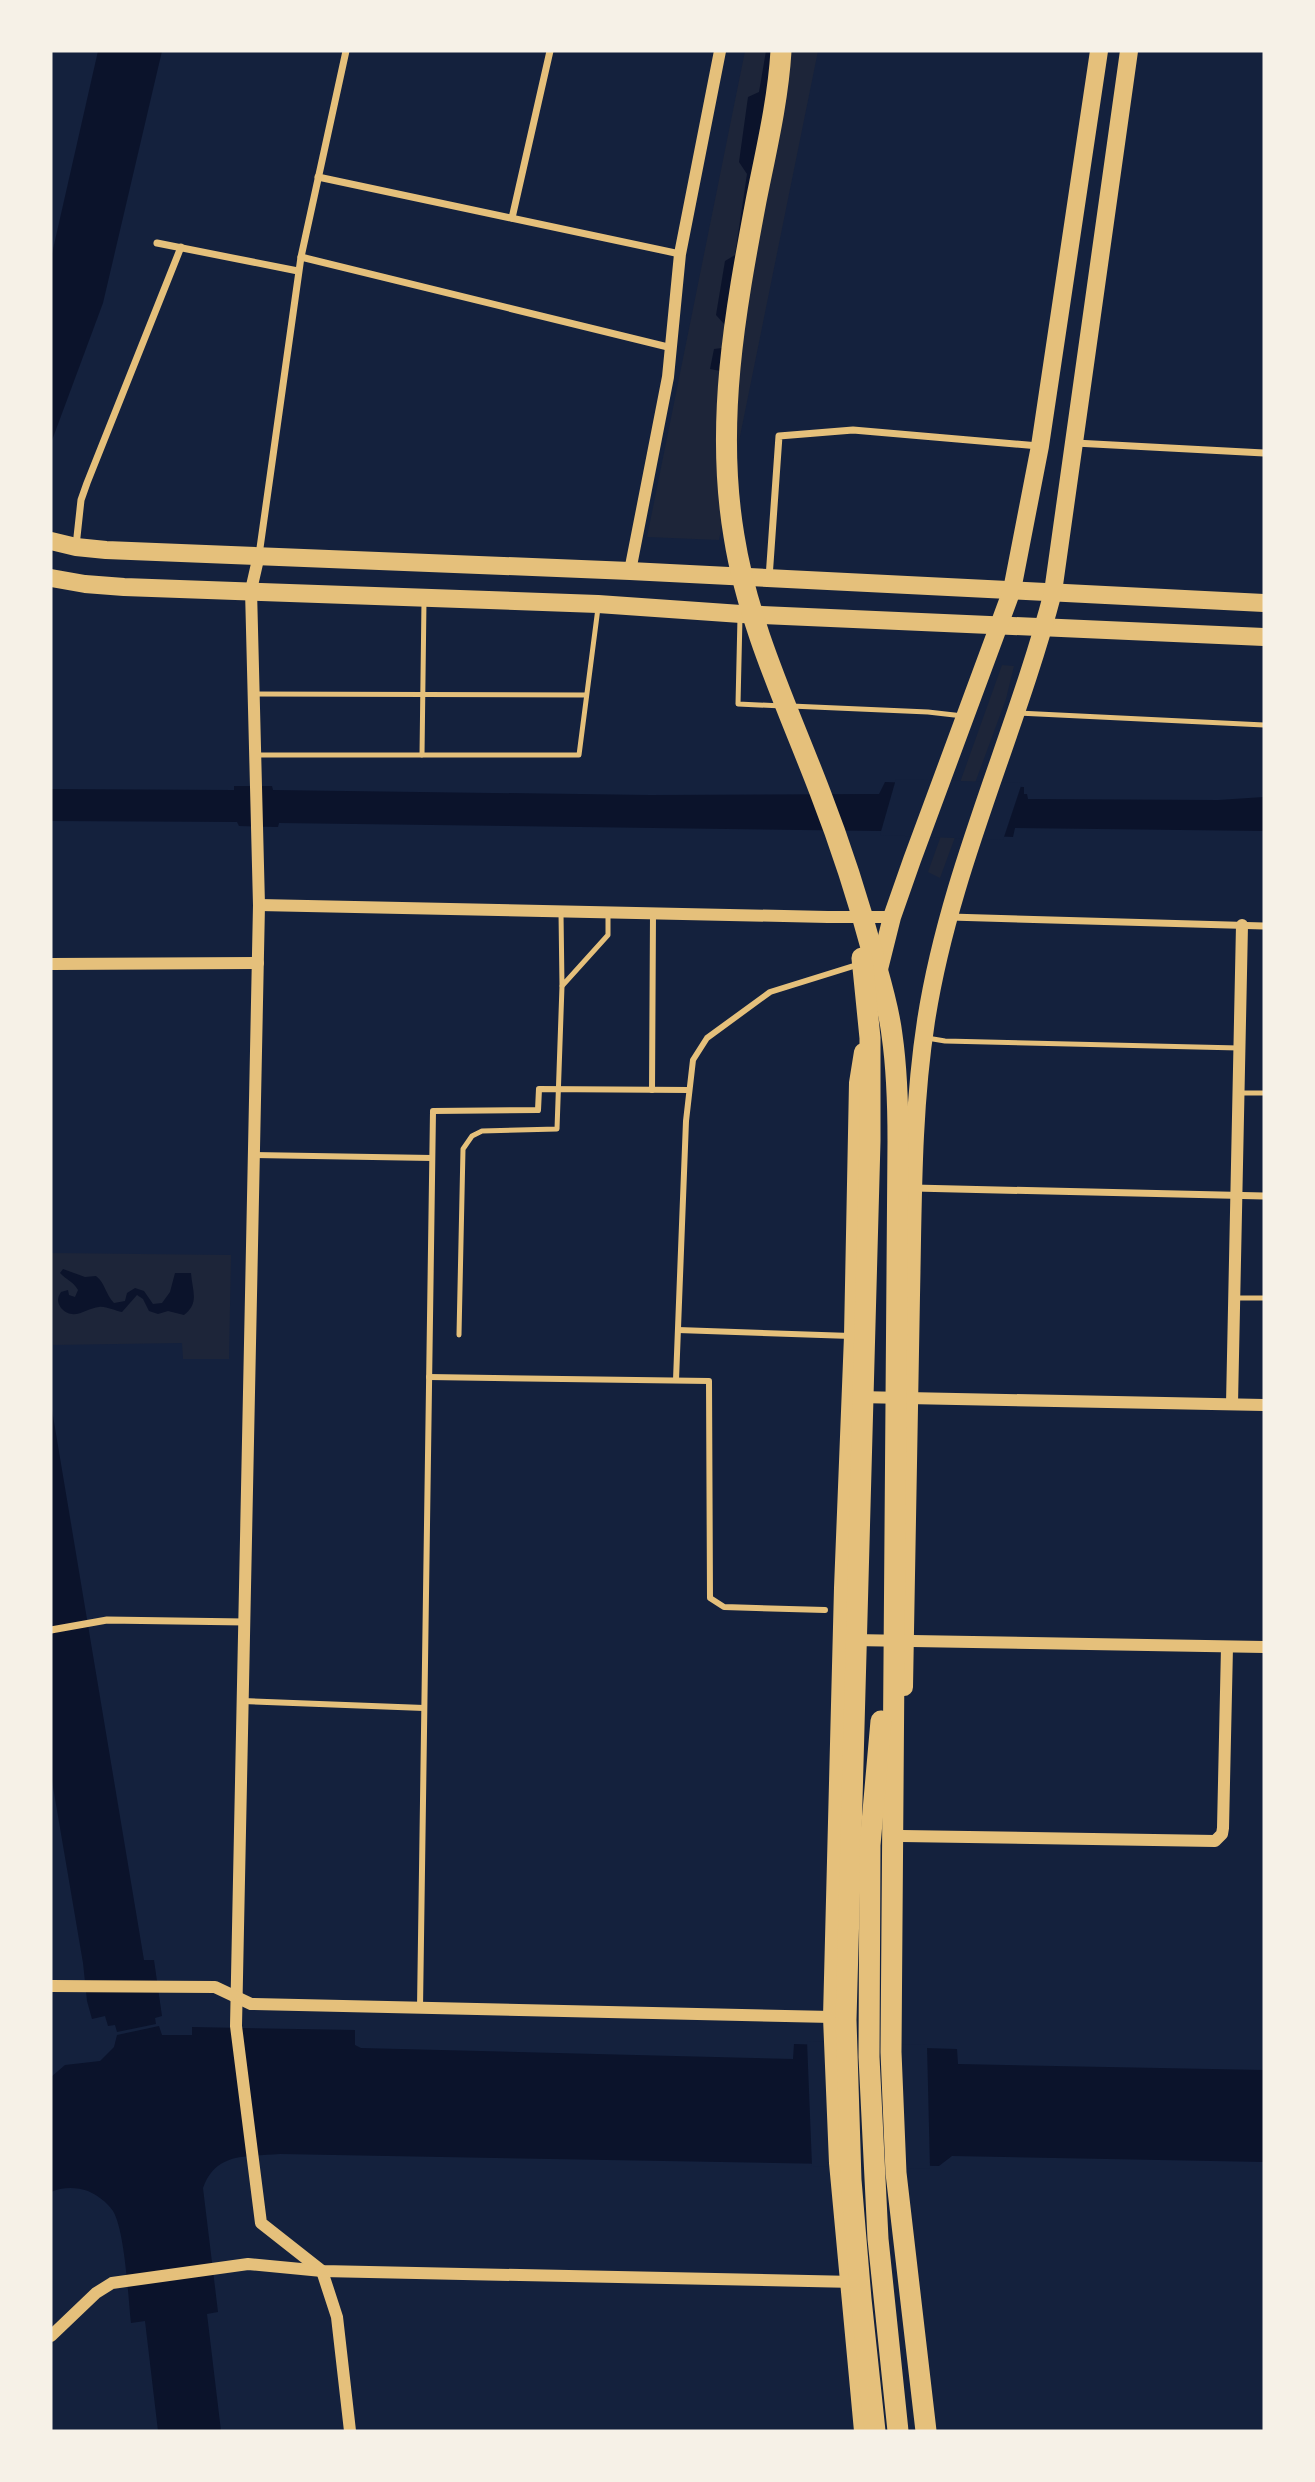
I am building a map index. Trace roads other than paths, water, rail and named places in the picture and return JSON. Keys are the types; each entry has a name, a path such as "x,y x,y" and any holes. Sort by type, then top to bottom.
{"highway":[{"path":"780,51 776,90 732,339 724,406 724,454 732,541 752,622 815,789 851,896 865,974 870,1038 870,1142 846,2020 852,2180 875,2431"},
{"path":"780,51 772,119 739,295 729,370 725,454 734,540 749,603 846,866 869,940 892,1034 898,1096 898,1155 891,2052 896,2173 928,2431"},
{"path":"898,2431 873,2179 869,2057 870,1845 882,1699 905,1639"}],"main road":[{"path":"863,2431 838,2163 832,2017 858,1083 870,1003 892,917 944,769 1012,590 1040,446 1099,51"},
{"path":"928,2431 905,2175 899,2032 917,1087 948,917 964,860 1044,628 1053,592 1129,51"},
{"path":"51,541 76,547 630,571 1264,603"},
{"path":"51,578 124,587 598,604 741,614 1264,637"}],"street":[{"path":"346,51 301,257 259,555 251,590 259,905 236,2030 261,2223 322,2271 337,2317 350,2431"},
{"path":"512,218 550,51"},
{"path":"630,571 668,377 680,254 720,51"},
{"path":"318,177 680,254"},
{"path":"157,243 299,271"},
{"path":"76,547 81,500 181,247"},
{"path":"301,257 672,348"},
{"path":"769,578 779,436 853,430 1040,446"},
{"path":"1074,443 1264,453"},
{"path":"259,905 892,917"},
{"path":"652,1090 653,914"},
{"path":"948,917 1264,926"},
{"path":"1232,1404 1242,925"},
{"path":"676,1380 686,1121 693,1060 708,1038 770,992 882,958"},
{"path":"51,964 258,963"},
{"path":"420,2008 433,1111 538,1110 539,1089 689,1090"},
{"path":"254,1155 432,1158"},
{"path":"913,1188 1264,1196"},
{"path":"678,1330 853,1336"},
{"path":"429,1377 709,1381 710,1598 724,1607 825,1610"},
{"path":"849,1397 1264,1405"},
{"path":"51,1630 107,1620 245,1622"},
{"path":"841,1640 1264,1647"},
{"path":"902,1836 1215,1842 1220,1839 1223,1828 1227,1647"},
{"path":"243,1701 424,1708"},
{"path":"51,1986 215,1987 251,2004 832,2017"},
{"path":"51,2336 103,2287 112,2283 248,2264 322,2271 913,2281"}],"lane":[{"path":"422,755 424,597"},
{"path":"254,755 579,755 598,604"},
{"path":"741,614 738,704 964,716"},
{"path":"253,694 586,695"},
{"path":"1015,713 1264,725"},
{"path":"459,1335 463,1149 472,1136 482,1131 557,1129 562,986 561,912"},
{"path":"562,986 608,934 608,912"},
{"path":"924,1038 944,1041 1239,1048"},
{"path":"1238,1093 1264,1093"},
{"path":"1234,1298 1264,1298"}]}
